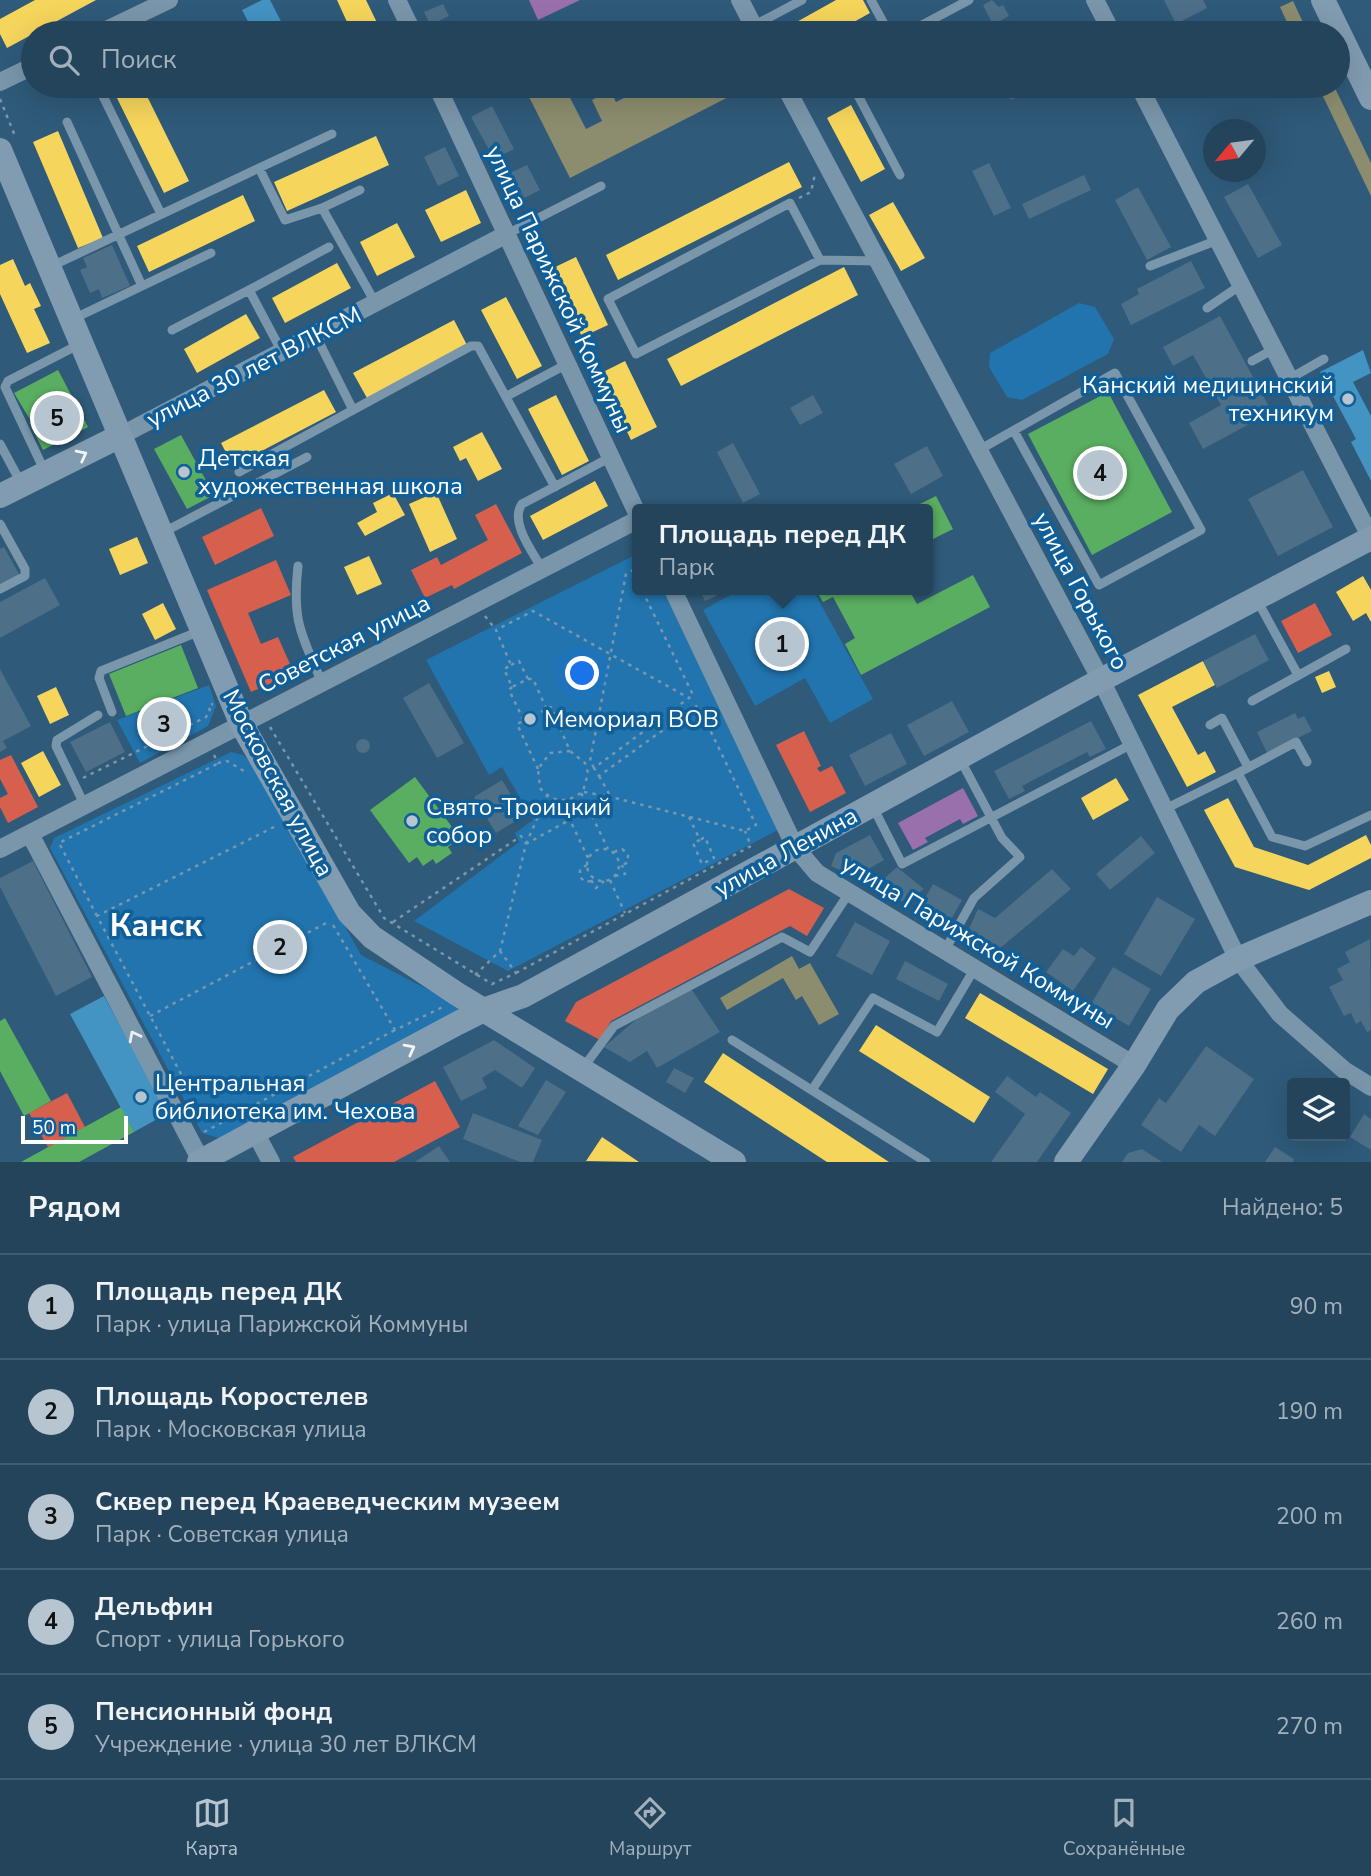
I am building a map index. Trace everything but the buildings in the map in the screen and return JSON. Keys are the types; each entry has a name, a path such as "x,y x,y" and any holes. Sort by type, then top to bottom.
{"street":[{"path":"397,0 407,21"},
{"path":"740,0 750,21"},
{"path":"1096,0 1106,21"},
{"path":"1323,0 1333,21"},
{"path":"123,21 160,2"},
{"path":"1350,55 1371,98"},
{"path":"0,82 21,72"},
{"name":"улица Парижской Коммуны","path":"444,98 633,504"},
{"name":"улица Горького","path":"792,98 1101,680 1238,959 1280,1014 1344,1070 1371,1087"},
{"path":"1145,98 1371,538"},
{"name":"Московская улица","path":"1,155 201,631 252,719 349,913 372,937 457,993 734,1162"},
{"name":"улица 30 лет ВЛКСМ","path":"0,496 316,336 507,234"},
{"name":"Советская улица","path":"0,849 632,523"},
{"name":"улица Ленина","path":"196,1155 254,1132 486,1009 523,996 1101,680 1371,538"},
{"name":"улица Парижской Коммуны","path":"675,595 795,847 817,873 1134,1065"},
{"path":"30,834 196,1155"},
{"path":"1066,1162 1134,1065 1168,1009 1196,982 1238,959 1371,902"},
{"path":"254,1132 271,1162"}],"lane":[{"path":"769,21 802,0"},
{"path":"871,0 882,21"},
{"path":"930,21 970,0"},
{"path":"104,98 160,215"},
{"path":"859,98 900,175"},
{"path":"67,122 142,286"},
{"path":"50,268 332,134"},
{"path":"260,168 285,220 322,208 360,190"},
{"path":"507,234 601,186"},
{"path":"820,260 790,204 608,299 636,354 820,260 878,261"},
{"path":"322,208 376,304"},
{"path":"1150,266 1218,240"},
{"path":"172,330 329,247"},
{"path":"71,320 211,253"},
{"path":"1207,308 1241,285"},
{"path":"249,290 283,353"},
{"path":"316,336 353,410"},
{"path":"46,473 5,387 8,381 81,344"},
{"path":"239,472 471,346 478,346 555,487"},
{"path":"1252,361 1274,349"},
{"path":"1289,379 1324,359"},
{"path":"507,396 567,364"},
{"path":"979,450 1115,373 1201,530 1099,585 1014,431"},
{"path":"0,444 22,485"},
{"path":"160,533 307,457"},
{"path":"542,569 517,521 517,512 522,504 611,457"},
{"path":"0,524 25,569 25,576 0,589"},
{"path":"298,566 294,599 297,624 322,683"},
{"path":"1256,599 1298,675"},
{"path":"112,712 99,678 101,671 201,631"},
{"path":"1252,701 1346,649"},
{"path":"85,806 56,746 63,733 98,715"},
{"path":"1210,725 1222,718 1248,767"},
{"path":"1165,809 1296,742 1307,762"},
{"path":"872,806 902,864 1132,744"},
{"path":"945,950 974,898 1020,858 1002,838 959,758"},
{"path":"1238,773 1272,837 1306,846 1371,815"},
{"path":"582,1069 614,1026 782,937 810,952 849,892"},
{"path":"812,1090 873,998 937,1032 975,968"},
{"path":"732,1040 926,1162"}],"path":[{"path":"790,204 811,192 819,149"},
{"path":"611,797 590,761 626,574 632,571"},
{"path":"594,768 694,695 644,595"},
{"path":"511,665 496,630 533,611 689,698"},
{"path":"512,687 504,669 519,661 528,679"},
{"path":"524,721 509,690 528,679 533,679 547,710"},
{"path":"582,792 745,831 756,825 698,705 599,776"},
{"path":"551,708 570,751 585,763 588,773 582,792 575,798 560,801 547,796 540,788 538,769 517,724 524,721 551,708"},
{"path":"252,719 384,918 492,984 751,846 745,831"},
{"path":"538,769 550,753 570,751"},
{"path":"585,763 590,761"},
{"path":"182,1100 181,1076 60,843 218,763"},
{"path":"582,792 608,849"},
{"path":"475,975 500,951 526,844 547,796"},
{"path":"526,844 611,797"},
{"path":"560,801 588,858 587,866 596,888 604,881"},
{"path":"689,817 700,840"},
{"path":"97,916 276,826"},
{"path":"391,923 521,836 526,844"},
{"path":"705,837 714,858 702,864 693,844 700,840 705,837"},
{"path":"588,858 596,850 608,849 614,852 624,875 615,876"},
{"path":"587,866 579,874 583,881 610,880 621,865 628,862 628,854 622,849 614,852"},
{"path":"610,880 625,914"},
{"path":"150,1016 330,921"},
{"path":"500,951 516,973"},
{"path":"196,1155 396,1030"}],"shaded area":[{"path":"1079,303 1095,307 1114,339 1108,354 1022,400 1007,397 989,367 990,353"},
{"path":"632,557 632,595 665,595 778,830 508,971 414,921 519,842 515,833 533,820 502,767 489,775 426,660"},
{"path":"731,595 816,595 873,699 830,723 805,678 755,706 703,610"},
{"path":"209,685 216,706 208,726 140,763 117,720"},
{"path":"231,752 243,755 255,766 361,955 460,1006 457,1018 222,1139 202,1133 50,848 54,838"}],"place":[{"name":"Канский медицинский техникум","path":"1348,399"},
{"name":"Пенсионный фонд","path":"57,418"},
{"name":"Детская художественная школа","path":"184,472"},
{"name":"Дельфин","path":"1100,473"},
{"name":"Площадь перед ДК","path":"782,644"},
{"name":"Мемориал ВОВ","path":"530,719"},
{"name":"Сквер перед Краеведческим музеем","path":"164,724"},
{"name":"Свято-Троицкий собор","path":"412,821"},
{"name":"Площадь Коростелев","path":"280,947"},
{"name":"Центральная библиотека им. Чехова","path":"141,1097"}],"district":[{"name":"Канск","path":"156,925"}]}
